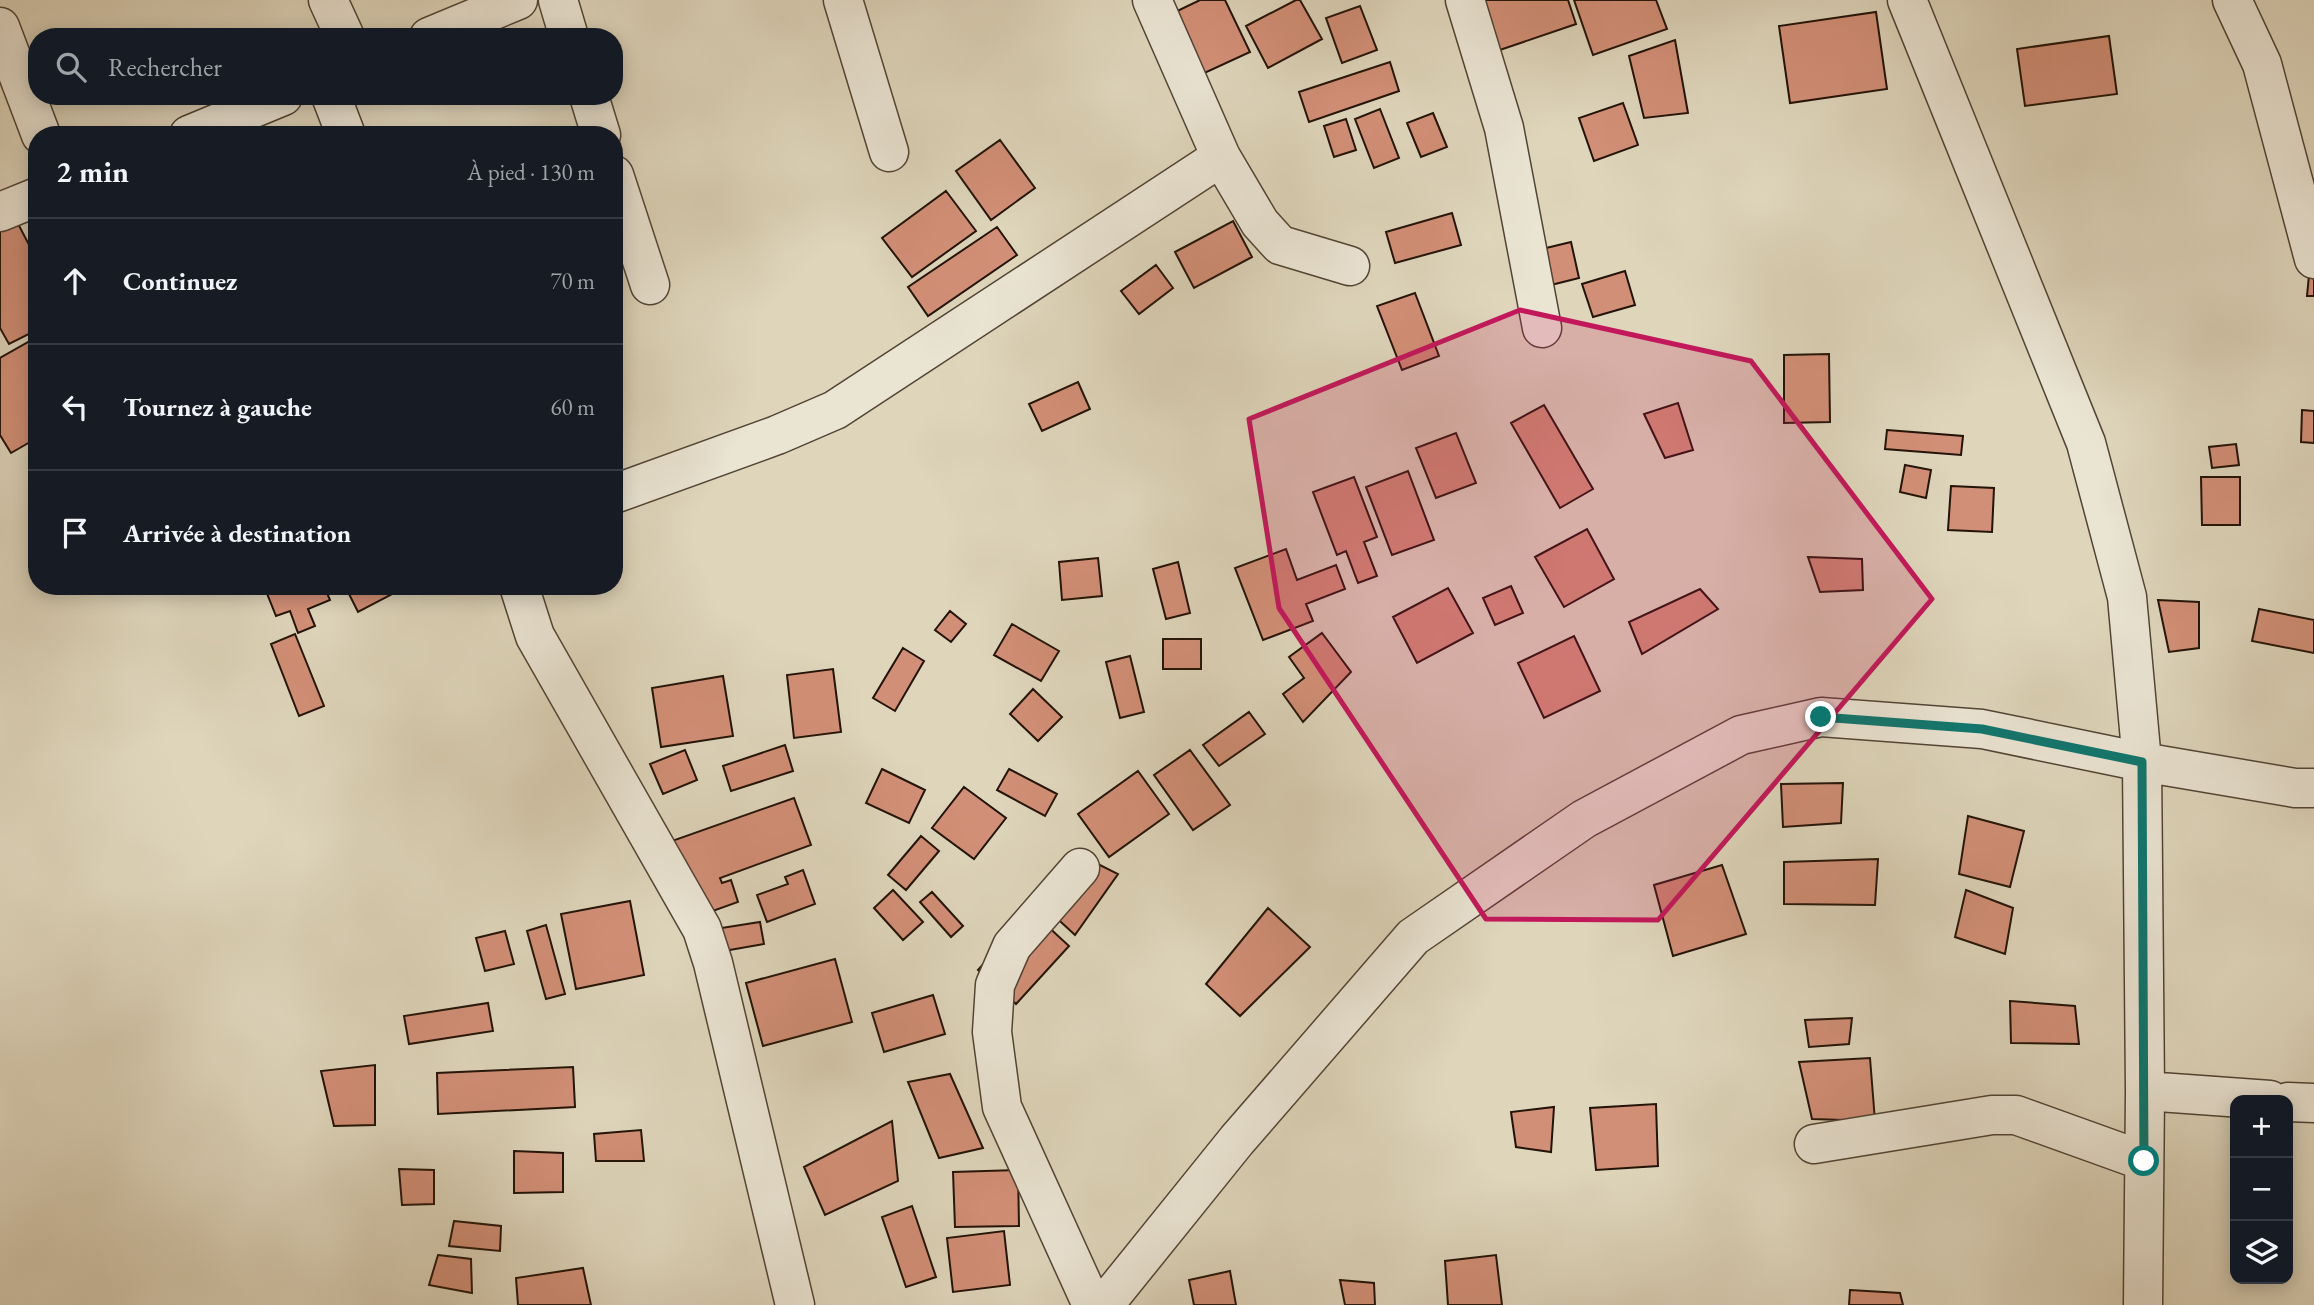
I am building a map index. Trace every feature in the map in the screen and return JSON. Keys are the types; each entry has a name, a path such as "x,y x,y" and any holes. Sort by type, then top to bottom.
{"street":[{"path":"328,0 341,28"},
{"path":"451,28 518,0"},
{"path":"558,0 566,28"},
{"path":"843,0 889,152"},
{"path":"1152,0 1221,157 1260,223 1280,245 1350,266"},
{"path":"1465,0 1504,128 1542,328"},
{"path":"1907,0 2086,443 2127,597 2142,762 2145,1091 2143,1305"},
{"path":"2232,0 2262,64 2314,258"},
{"path":"0,27 28,101"},
{"path":"30,105 38,126"},
{"path":"211,126 261,105"},
{"path":"334,105 343,126"},
{"path":"592,105 598,126"},
{"path":"623,491 777,435 835,410 1221,157"},
{"path":"0,212 28,201"},
{"path":"623,203 650,285"},
{"path":"522,595 536,636 702,929 713,963 795,1305"},
{"path":"1104,1305 1237,1140 1413,937 1584,819 1741,735 1821,717 1982,729 2142,762 2295,788 2314,788"},
{"path":"1080,868 1012,946 995,985 992,1032 1002,1107 1092,1305"},
{"path":"2145,1091 2230,1097"},
{"path":"2293,1101 2314,1103"},
{"path":"1814,1144 1992,1115 2016,1115 2144,1161"}],"highlighted area":[{"path":"1520,310 1751,361 1932,599 1658,920 1486,919 1279,608 1249,419"}],"building":[{"path":"1200,0 1225,0 1250,52 1198,76 1169,15"},
{"path":"1300,0 1322,39 1268,68 1246,26"},
{"path":"1476,0 1568,0 1576,24 1494,52"},
{"path":"1574,0 1656,0 1667,29 1593,55"},
{"path":"1360,6 1377,50 1342,63 1326,18"},
{"path":"1876,12 1887,89 1790,103 1779,26"},
{"path":"2109,36 2117,94 2025,106 2017,49"},
{"path":"1675,40 1688,113 1644,118 1629,56"},
{"path":"1390,62 1399,91 1309,122 1299,92"},
{"path":"1623,103 1638,145 1594,161 1579,118"},
{"path":"1380,109 1399,158 1374,168 1355,119"},
{"path":"1433,113 1447,147 1421,157 1407,123"},
{"path":"1346,119 1356,150 1334,157 1324,126"},
{"path":"1000,140 1035,188 991,220 956,171"},
{"path":"946,191 976,231 912,277 882,238"},
{"path":"1452,213 1461,245 1395,263 1386,232"},
{"path":"15,218 28,243 28,334 9,344 0,328 0,225"},
{"path":"1233,221 1252,257 1194,288 1175,252"},
{"path":"997,227 1017,255 928,316 908,287"},
{"path":"1571,242 1579,278 1551,285 1542,249"},
{"path":"1156,265 1173,288 1139,314 1121,291"},
{"path":"1625,271 1635,305 1593,317 1582,284"},
{"path":"2309,275 2314,276 2314,296 2307,296"},
{"path":"1415,293 1439,356 1402,370 1377,306"},
{"path":"28,342 28,443 11,453 0,435 0,358"},
{"path":"1829,354 1830,422 1784,423 1784,355"},
{"path":"1078,382 1090,409 1042,431 1029,404"},
{"path":"1678,403 1693,450 1665,458 1644,414"},
{"path":"1544,405 1593,489 1560,508 1511,423"},
{"path":"2302,410 2314,411 2314,443 2301,442"},
{"path":"1887,430 1963,436 1961,455 1885,449"},
{"path":"1456,433 1476,483 1436,498 1416,448"},
{"path":"2236,444 2239,465 2212,468 2209,447"},
{"path":"1905,465 1931,470 1926,498 1900,492"},
{"path":"1408,471 1434,540 1392,555 1366,487"},
{"path":"1354,477 1377,537 1364,542 1377,576 1358,583 1346,551 1337,555 1313,492"},
{"path":"2201,477 2240,477 2240,525 2202,525"},
{"path":"1951,486 1994,488 1992,532 1948,530"},
{"path":"1587,529 1614,579 1564,607 1535,557"},
{"path":"1286,549 1297,580 1336,565 1345,589 1306,604 1313,621 1263,640 1235,568"},
{"path":"1808,557 1862,559 1863,590 1820,592"},
{"path":"1098,558 1102,596 1062,600 1059,562"},
{"path":"1178,562 1190,613 1166,619 1153,569"},
{"path":"1511,586 1523,613 1495,625 1483,598"},
{"path":"1448,588 1473,633 1417,663 1393,617"},
{"path":"1700,589 1718,609 1642,654 1629,622"},
{"path":"268,595 328,595 330,600 308,609 315,626 298,633 290,611 276,616"},
{"path":"350,595 391,595 358,612"},
{"path":"2158,600 2199,602 2199,648 2169,652"},
{"path":"2259,609 2314,620 2314,653 2252,641"},
{"path":"950,611 966,624 951,642 935,630"},
{"path":"1012,624 1059,651 1041,681 994,655"},
{"path":"1322,633 1351,672 1303,722 1283,694 1304,678 1289,657"},
{"path":"295,634 324,706 299,716 271,644"},
{"path":"1574,636 1600,691 1544,718 1518,663"},
{"path":"1163,639 1201,639 1201,669 1163,669"},
{"path":"903,648 924,661 895,711 873,698"},
{"path":"1130,656 1144,712 1120,718 1106,662"},
{"path":"833,669 841,732 794,738 787,675"},
{"path":"723,676 733,736 661,747 652,688"},
{"path":"1033,689 1062,717 1038,741 1010,714"},
{"path":"1249,712 1265,734 1219,766 1203,745"},
{"path":"785,745 793,771 731,791 723,766"},
{"path":"685,750 697,780 663,794 650,764"},
{"path":"1190,750 1230,805 1193,830 1154,775"},
{"path":"882,769 925,790 909,823 866,803"},
{"path":"1009,769 1057,794 1045,816 997,790"},
{"path":"1138,771 1169,814 1109,857 1078,814"},
{"path":"1843,783 1841,823 1783,827 1781,784"},
{"path":"964,787 1006,818 974,859 932,828"},
{"path":"794,798 811,845 720,878 722,883 731,880 738,902 696,917 669,842"},
{"path":"1968,816 2024,831 2010,887 1959,874"},
{"path":"921,836 939,851 906,890 888,875"},
{"path":"1078,854 1118,874 1075,935 1036,899"},
{"path":"1878,859 1875,905 1784,904 1784,862"},
{"path":"1722,865 1746,934 1673,956 1654,885"},
{"path":"803,870 815,904 767,922 757,895 788,884 785,877"},
{"path":"893,890 923,922 903,940 874,908"},
{"path":"1966,890 2013,908 2005,954 1955,937"},
{"path":"932,892 963,926 951,937 920,902"},
{"path":"630,901 644,975 576,989 561,914"},
{"path":"1268,908 1310,947 1240,1016 1206,984"},
{"path":"1031,911 1069,946 1016,1004 978,970"},
{"path":"760,922 764,944 718,952 715,929"},
{"path":"546,925 565,994 546,999 527,931"},
{"path":"505,931 514,964 485,971 476,938"},
{"path":"835,959 852,1022 763,1046 746,983"},
{"path":"933,995 945,1034 884,1052 872,1013"},
{"path":"2010,1001 2075,1006 2079,1044 2011,1043"},
{"path":"488,1003 493,1031 409,1044 404,1016"},
{"path":"1852,1018 1849,1044 1809,1047 1805,1020"},
{"path":"1870,1058 1875,1121 1812,1119 1799,1062"},
{"path":"375,1065 375,1125 334,1126 321,1071"},
{"path":"573,1067 575,1107 438,1114 437,1073"},
{"path":"950,1074 983,1148 939,1158 908,1082"},
{"path":"1656,1104 1658,1166 1596,1170 1590,1108"},
{"path":"1554,1107 1551,1152 1516,1147 1511,1112"},
{"path":"892,1121 898,1181 825,1215 804,1167"},
{"path":"641,1130 644,1161 596,1161 594,1134"},
{"path":"514,1151 563,1153 563,1192 514,1193"},
{"path":"399,1169 434,1170 434,1204 402,1205"},
{"path":"1018,1170 1019,1226 955,1227 953,1172"},
{"path":"912,1206 936,1277 906,1287 882,1217"},
{"path":"454,1221 501,1226 500,1251 449,1246"},
{"path":"1004,1231 1010,1285 953,1292 947,1238"},
{"path":"438,1255 471,1259 472,1293 429,1285"},
{"path":"1496,1255 1502,1305 1448,1305 1445,1261"},
{"path":"583,1268 591,1305 518,1305 516,1278"},
{"path":"1230,1271 1236,1305 1194,1305 1189,1280"},
{"path":"1340,1280 1374,1283 1375,1305 1345,1305"},
{"path":"1850,1290 1900,1293 1903,1305 1849,1305"}],"route":[{"path":"1821,717 1982,729 2142,762 2144,1161"}]}
